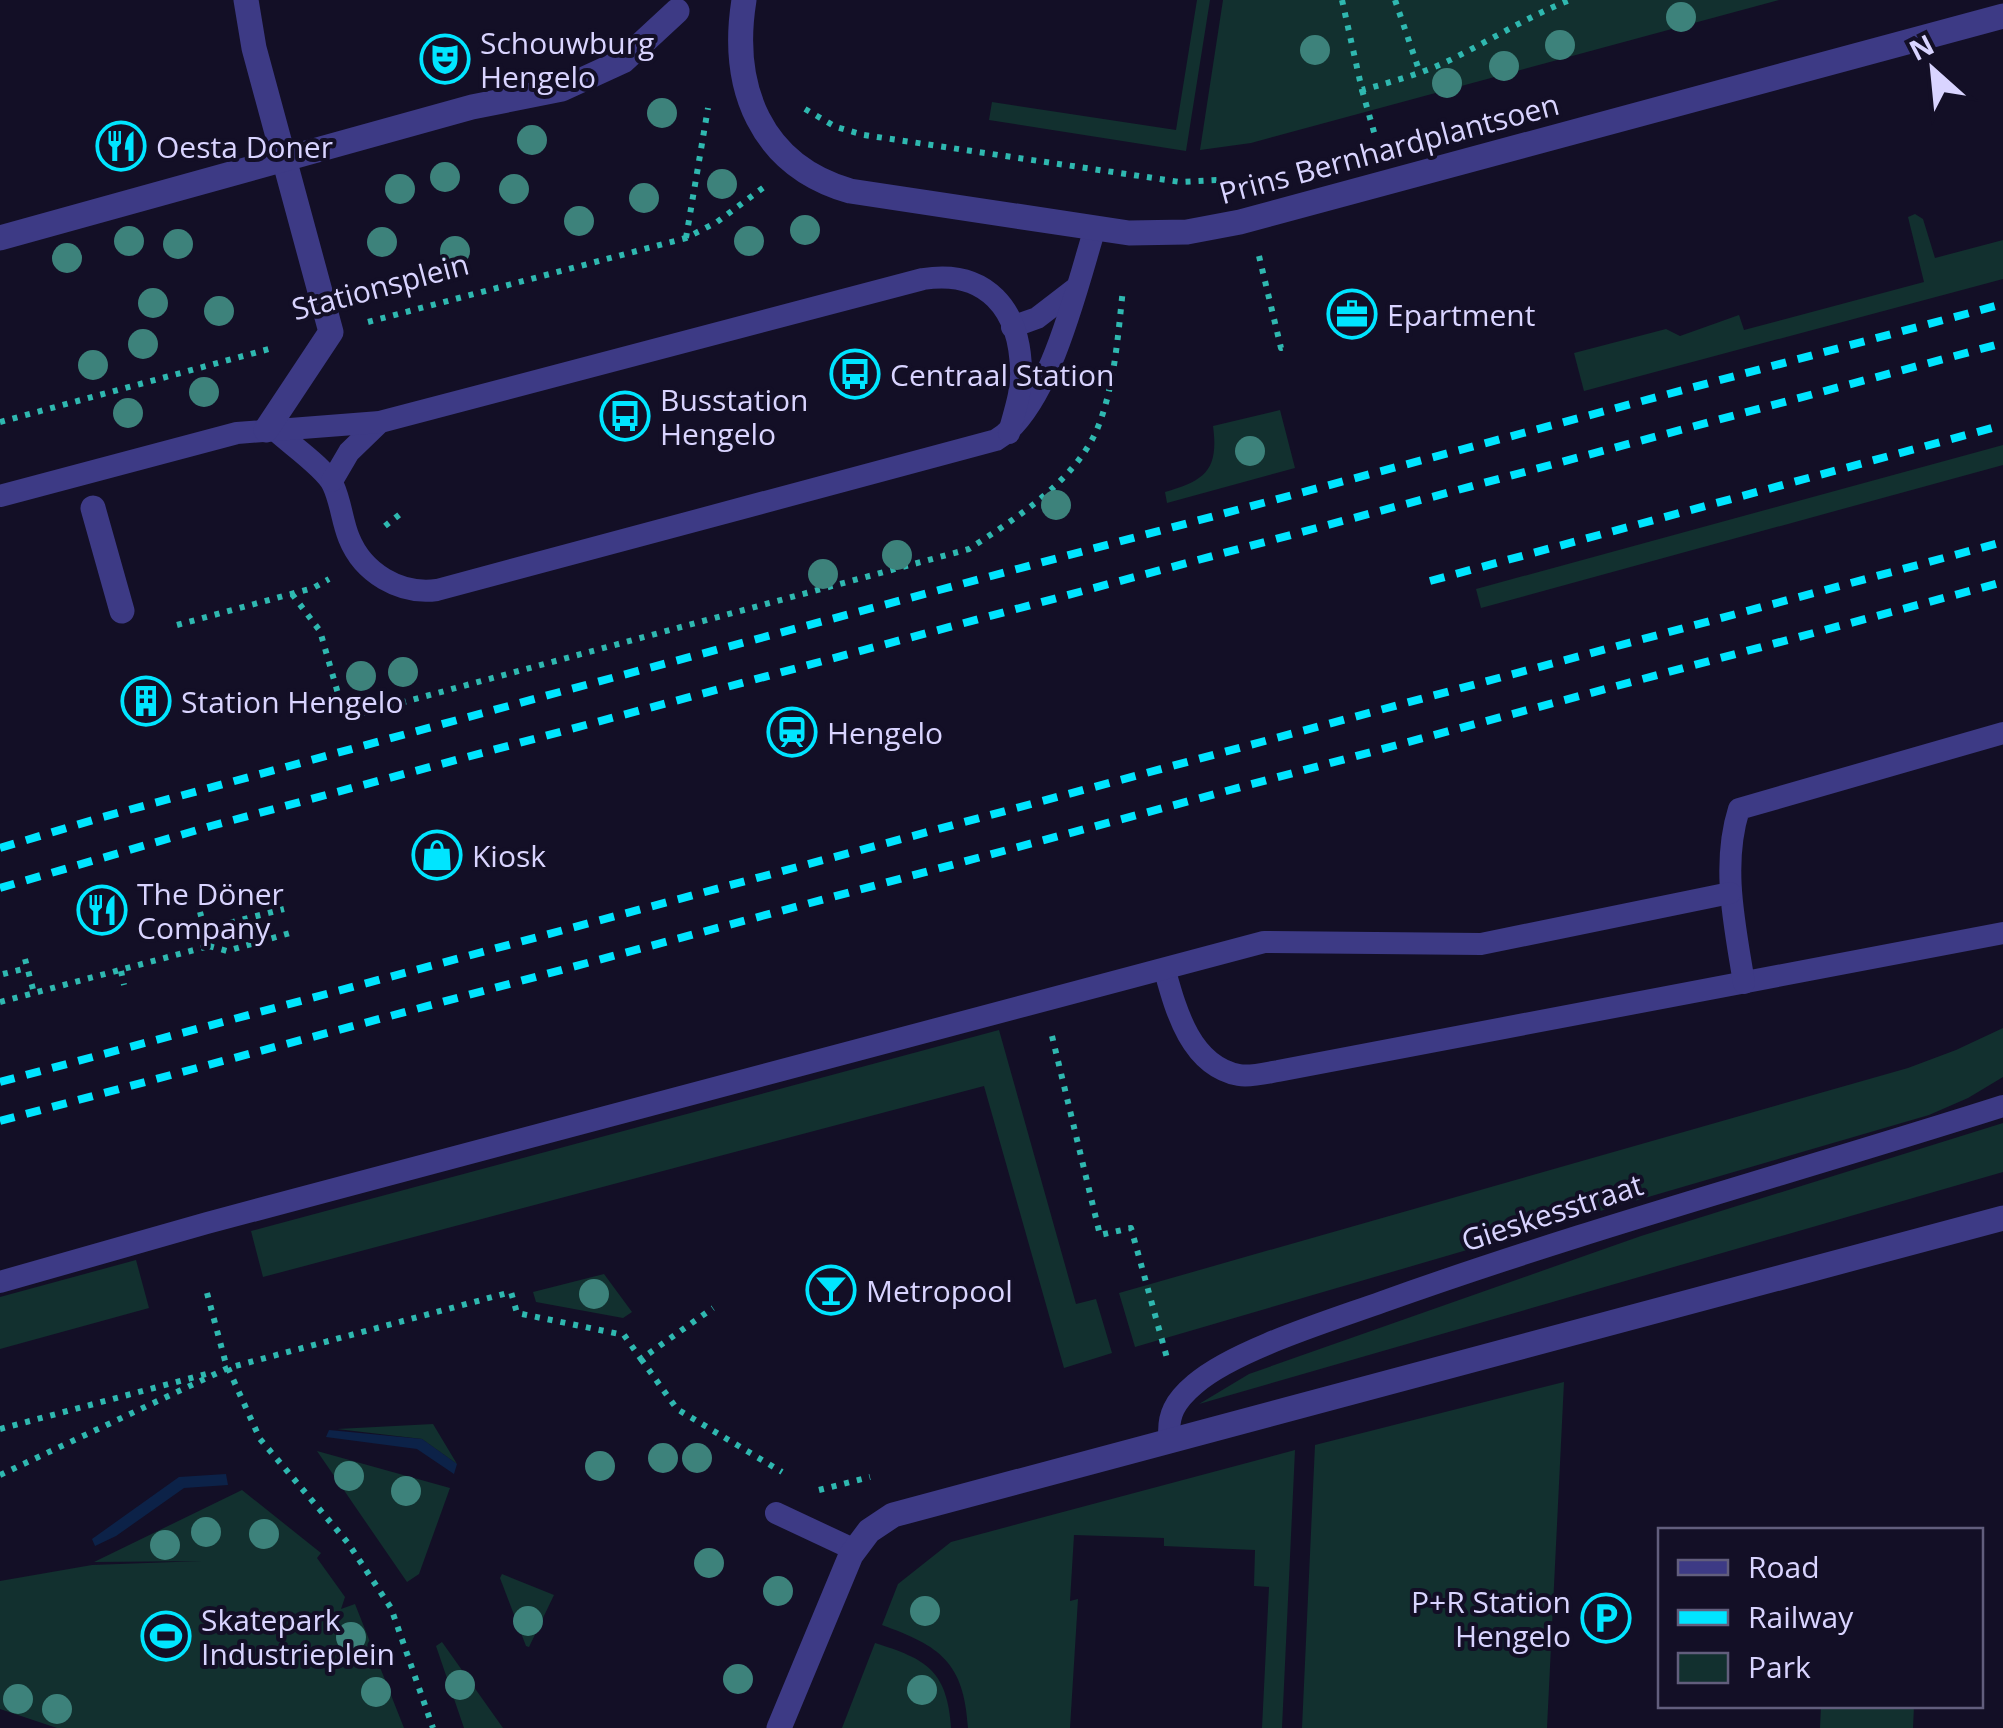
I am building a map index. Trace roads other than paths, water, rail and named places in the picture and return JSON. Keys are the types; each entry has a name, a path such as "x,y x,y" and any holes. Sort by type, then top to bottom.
{"street":[{"path":"246,0 254,48 331,332 271,431"},
{"name":"Prins Bernhardplantsoen","path":"744,0 740,57 746,90 762,127 788,159 817,179 850,191 1130,233 1187,232 1240,222 2003,16"},
{"path":"0,238 472,107 562,89 624,61 677,10"},
{"path":"93,508 122,611"},
{"path":"779,1728 835,1588 855,1550 870,1531 893,1516 2003,1218"}],"lane":[{"path":"271,431 332,481 347,534 371,570 394,586 423,592 436,590 982,445 1009,433 1034,400 1064,328 1094,228"},
{"path":"0,496 237,434 380,422 938,276 962,277 989,290 1012,328 1022,372 1009,433"},
{"path":"1012,328 1037,318 1076,288"},
{"path":"332,481 349,452 380,422"},
{"path":"1744,983 1730,893 1732,830 1739,809 2003,734"},
{"path":"0,1282 207,1223 1264,942 1481,944 1730,893"},
{"path":"1165,971 1182,1024 1202,1056 1241,1076 2003,933"},
{"name":"Gieskesstraat","path":"1170,1441 1168,1426 1174,1404 1198,1382 1239,1358 1319,1325 1512,1258 2003,1106"},
{"path":"776,1513 855,1550"}],"water":[{"path":"329,1430 422,1439 457,1464 454,1474 417,1449 326,1437"},
{"path":"226,1474 228,1485 184,1488 116,1536 95,1546 92,1539 179,1477"}],"railway":[{"path":"0,848 556,693 2003,304"},
{"path":"0,888 211,826 2003,343"},
{"path":"1430,581 2003,425"},
{"path":"0,1082 2003,542"},
{"path":"0,1121 2003,582"}],"place":[{"name":"Schouwburg Hengelo","path":"445,59"},
{"name":"Oesta Doner","path":"121,146"},
{"name":"Epartment","path":"1352,314"},
{"name":"Centraal Station","path":"855,374"},
{"name":"Busstation Hengelo","path":"625,416"},
{"name":"Station Hengelo","path":"146,701"},
{"name":"Hengelo","path":"792,732"},
{"name":"Kiosk","path":"437,855"},
{"name":"The Döner Company","path":"102,910"},
{"name":"Metropool","path":"831,1290"},
{"name":"P+R Station Hengelo","path":"1606,1618"},
{"name":"Skatepark Industrieplein","path":"166,1636"}]}
